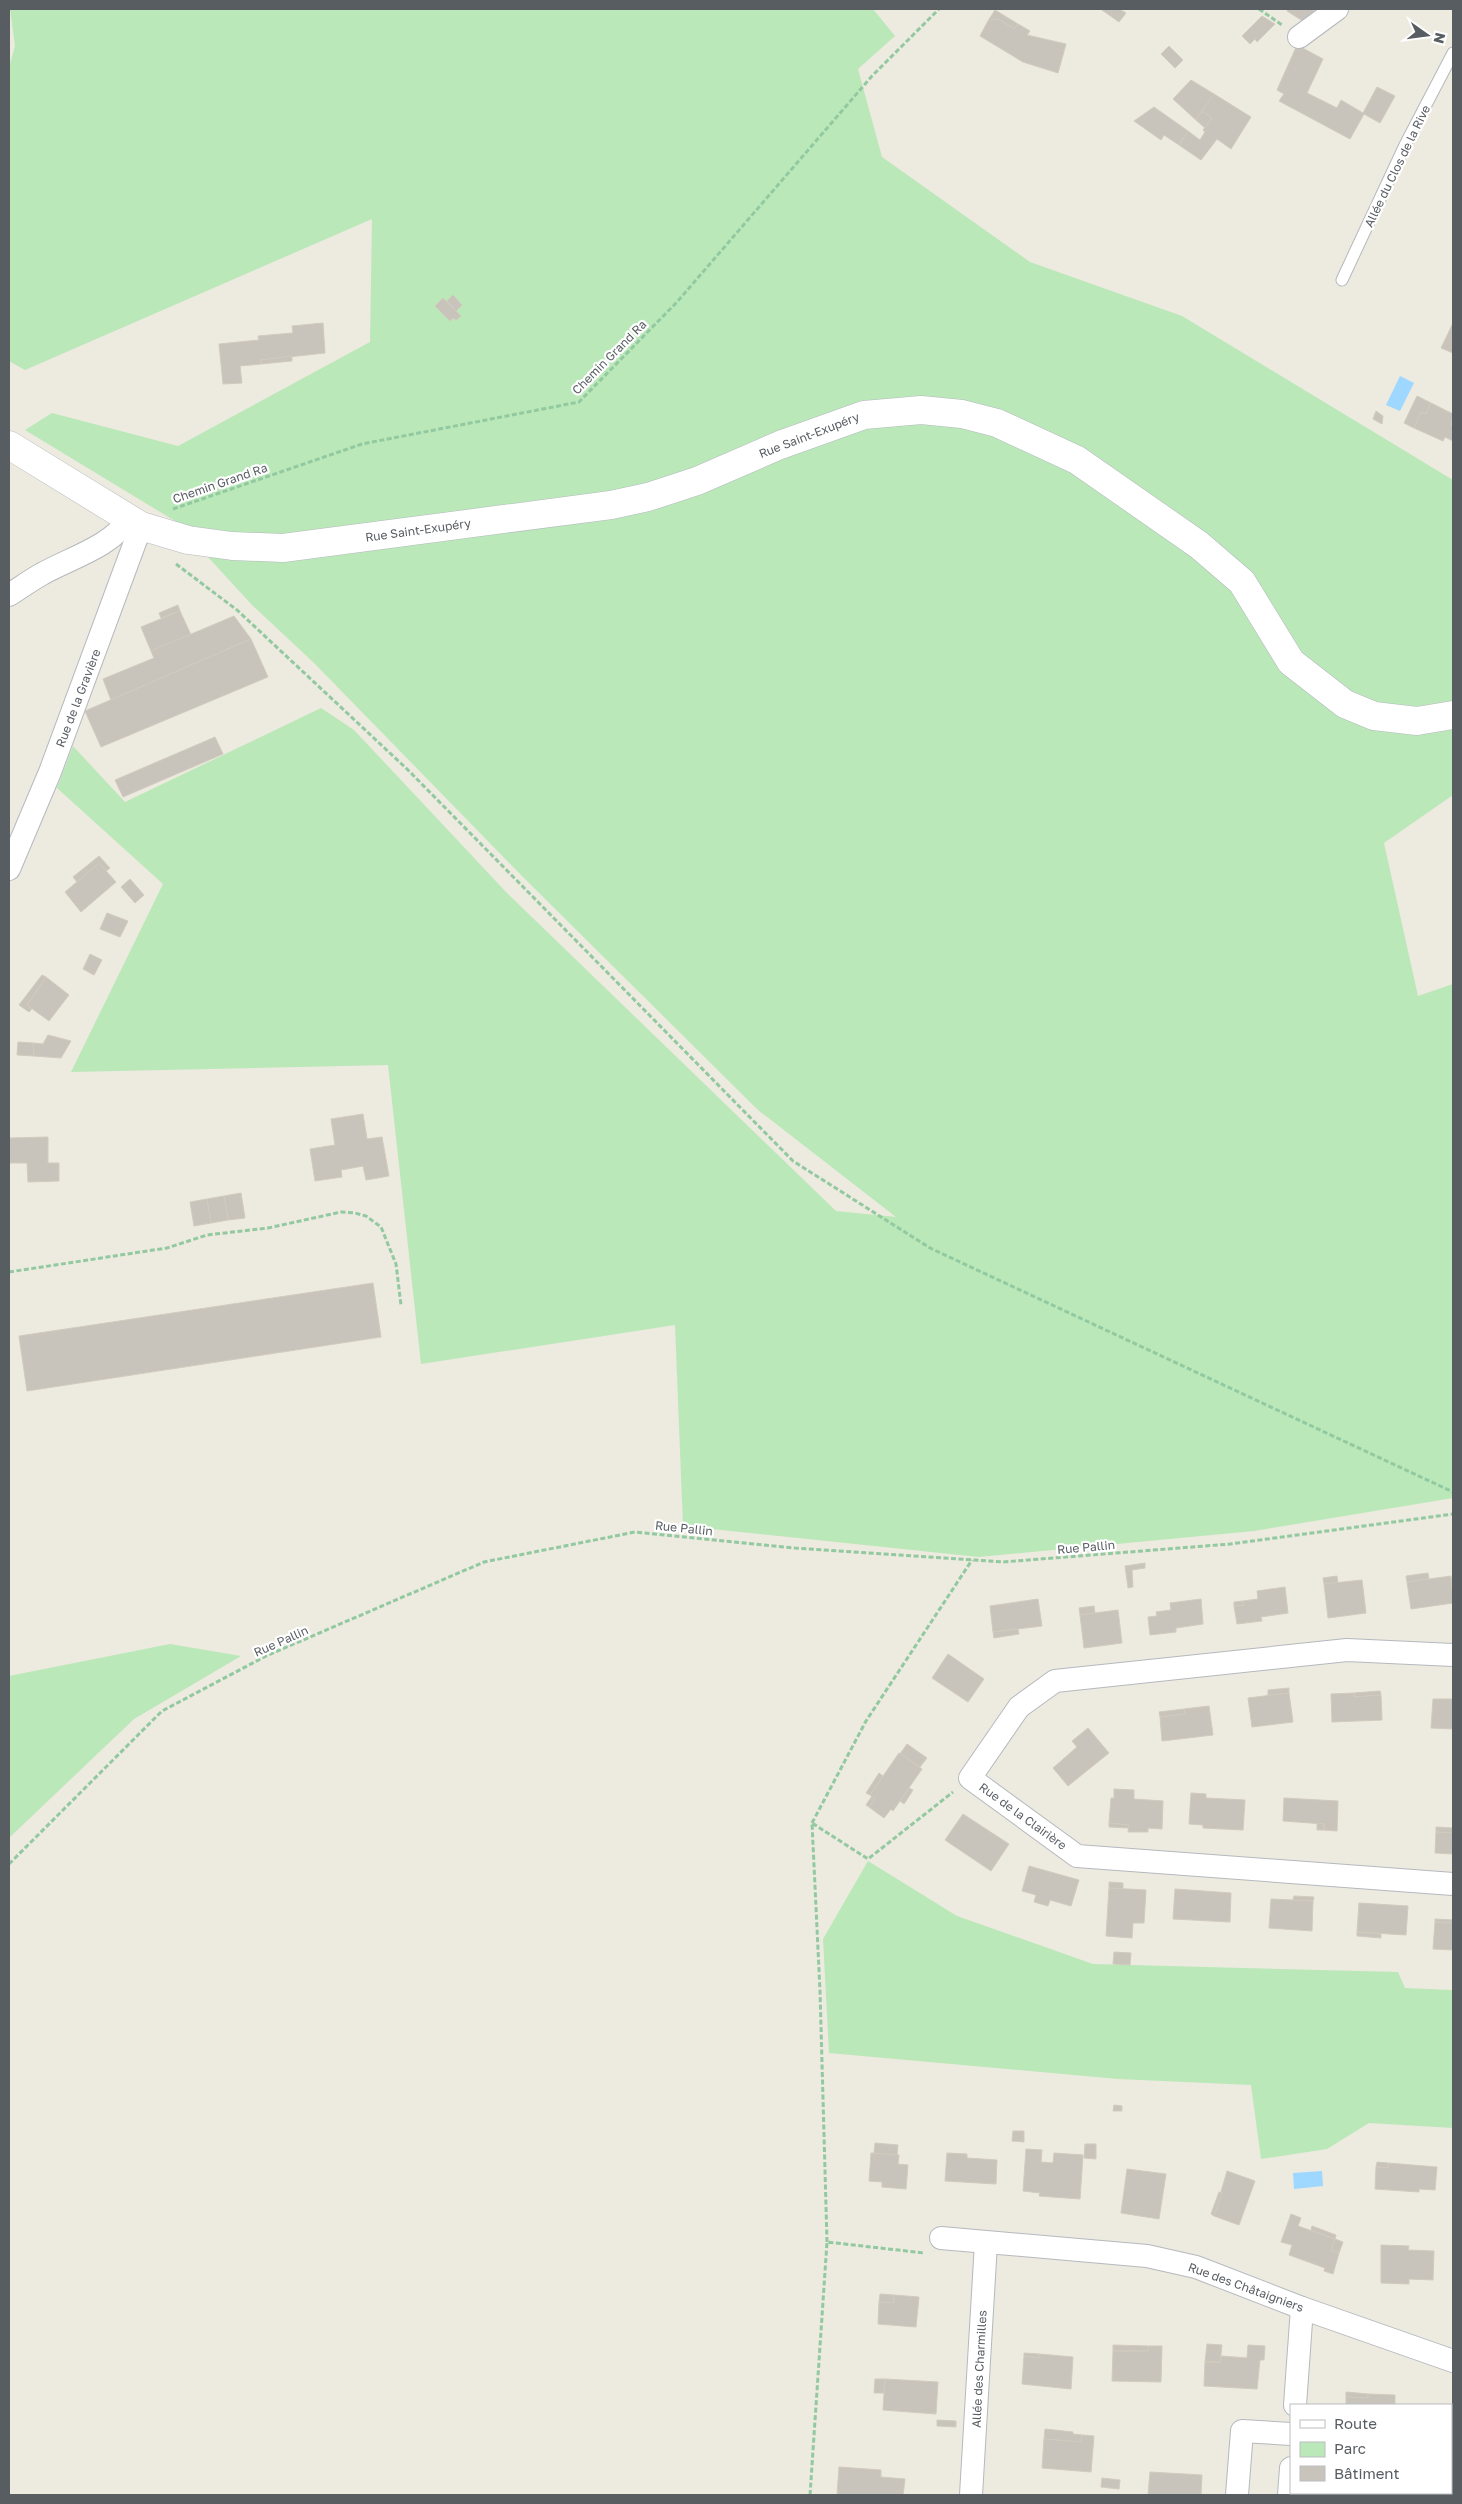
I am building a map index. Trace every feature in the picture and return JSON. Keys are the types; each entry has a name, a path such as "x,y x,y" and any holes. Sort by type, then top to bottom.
{"street":[{"path":"1299,37 1337,9"},
{"name":"Rue Saint-Exupéry","path":"9,445 134,523 197,541 232,546 283,548 611,505 648,497 697,480 780,446 864,415 921,410 962,414 997,423 1077,460 1199,545 1242,582 1291,662 1345,704 1374,716 1417,721 1453,715"},
{"path":"9,594 42,574 96,547 134,523"},
{"name":"Rue de la Gravière","path":"9,868 54,763 134,523"},
{"name":"Rue de la Clairière","path":"1453,1655 1347,1650 1055,1681 1018,1708 970,1778 1077,1856 1453,1884"},
{"name":"Rue des Châtaigniers","path":"941,2238 1147,2256 1196,2267 1302,2308 1453,2361"},
{"name":"Allée des Charmilles","path":"971,2495 986,2243"},
{"path":"1295,2404 1302,2308"},
{"path":"1237,2495 1242,2431 1290,2434"},
{"path":"1289,2495 1290,2482"}],"lane":[{"name":"Allée du Clos de la Rive","path":"1342,280 1406,145 1453,53"}],"path":[{"name":"Chemin Grand Ra","path":"134,523 155,514 362,444 579,402 677,302 872,76 939,9"},
{"path":"1259,9 1299,37"},
{"path":"170,561 238,610 408,770 793,1161 930,1248 1453,1492"},
{"path":"9,1272 167,1248 207,1235 268,1228 341,1212 355,1213 366,1216 381,1226 396,1264 401,1305"},
{"name":"Rue Pallin","path":"9,1864 162,1711 266,1656 484,1562 635,1532 795,1548 1003,1562 1230,1544 1453,1514"},
{"path":"810,2495 827,2242 820,1991 812,1823 866,1721 972,1560"},
{"path":"812,1823 868,1859 970,1778"},
{"path":"827,2242 925,2253 941,2238"}],"green space":[{"path":"10,9 873,9 895,36 858,69 882,157 1030,262 1182,316 1453,480 1453,795 1384,843 1418,996 1453,984 1453,1498 1254,1531 979,1557 683,1526 675,1325 421,1364 388,1065 71,1072 163,884 57,788 73,746 125,802 321,708 354,730 507,893 836,1211 896,1217 758,1110 522,876 314,663 252,605 175,521 25,430 52,413 178,446 370,342 372,219 25,370 9,361 9,67 15,46"},
{"path":"170,1644 241,1656 134,1719 9,1838 9,1676"},
{"path":"868,1861 957,1916 1093,1964 1398,1972 1405,1988 1453,1990 1453,2128 1369,2123 1327,2149 1261,2159 1251,2085 1118,2079 829,2053 823,1939"}],"water":[{"path":"1400,376 1414,383 1400,411 1386,405"},
{"path":"1322,2171 1323,2186 1294,2189 1293,2173"}],"building":[{"path":"1103,9 1119,9 1126,13 1119,22"},
{"path":"1288,9 1315,9 1306,23 1287,11"},
{"path":"995,10 1018,24 1014,29 998,19 988,21"},
{"path":"1262,16 1275,24 1257,42 1255,39 1250,44 1242,36"},
{"path":"998,19 1014,29 1018,24 1030,31 1027,35 1066,44 1058,73 1023,62 980,36 988,21"},
{"path":"1297,45 1323,59 1307,93 1337,108 1341,100 1363,113 1377,87 1395,96 1380,123 1364,114 1350,139 1279,101 1284,94 1277,90"},
{"path":"1169,46 1183,60 1175,68 1161,54"},
{"path":"1191,80 1214,94 1196,120 1173,99"},
{"path":"1214,94 1251,117 1231,149 1217,139 1201,160 1179,145 1188,131 1200,140 1205,132 1203,130 1212,118 1202,111"},
{"path":"1154,107 1188,131 1179,145 1164,135 1161,140 1134,121"},
{"path":"1202,111 1212,118 1205,128 1196,120"},
{"path":"453,295 462,305 456,311 447,301"},
{"path":"443,298 461,316 456,320 453,318 450,321 435,306"},
{"path":"323,323 325,353 261,360 261,364 240,366 242,383 223,384 219,344 259,340 258,336 293,333 292,326"},
{"path":"1453,323 1453,353 1441,348"},
{"path":"292,356 292,361 261,364 261,360"},
{"path":"1417,396 1431,403 1426,414 1421,412 1414,428 1404,423"},
{"path":"1431,403 1453,414 1451,425 1453,426 1453,441 1445,437 1443,441 1414,428 1421,412 1426,414"},
{"path":"1376,411 1383,416 1382,424 1373,419"},
{"path":"178,605 180,611 161,618 159,613"},
{"path":"180,611 191,635 151,651 141,627"},
{"path":"234,616 251,639 111,700 103,679 154,658 151,651"},
{"path":"251,639 268,677 101,747 85,711"},
{"path":"215,737 223,754 123,797 115,780"},
{"path":"99,856 110,868 106,871 99,863 77,882 73,877"},
{"path":"99,863 116,882 81,912 65,892"},
{"path":"130,879 144,895 135,903 121,887"},
{"path":"107,913 128,921 120,937 100,929"},
{"path":"90,954 102,960 94,975 83,969"},
{"path":"42,975 46,977 27,1005 32,1009 29,1012 19,1005"},
{"path":"46,977 69,995 49,1021 27,1005"},
{"path":"48,1035 71,1041 61,1058 34,1056 33,1043 43,1044"},
{"path":"18,1042 33,1043 34,1056 17,1055"},
{"path":"363,1114 367,1139 382,1137 389,1176 366,1180 363,1166 341,1170 342,1177 315,1181 310,1149 335,1145 331,1119"},
{"path":"48,1137 48,1163 59,1163 59,1181 28,1182 27,1163 9,1163 9,1138"},
{"path":"241,1193 245,1218 228,1220 224,1196"},
{"path":"224,1196 228,1220 211,1223 207,1199"},
{"path":"207,1199 211,1223 194,1226 190,1202"},
{"path":"373,1283 381,1337 27,1391 19,1336"},
{"path":"1145,1563 1145,1568 1132,1570 1133,1587 1128,1588 1125,1566"},
{"path":"1428,1573 1429,1579 1407,1582 1406,1576"},
{"path":"1337,1576 1338,1583 1324,1584 1323,1578"},
{"path":"1451,1576 1453,1603 1411,1609 1407,1582"},
{"path":"1362,1580 1366,1613 1328,1618 1324,1584"},
{"path":"1285,1587 1288,1613 1261,1617 1262,1621 1237,1624 1234,1606 1244,1605 1243,1601 1258,1599 1257,1591"},
{"path":"1038,1599 1042,1626 993,1632 990,1606"},
{"path":"1201,1599 1203,1624 1176,1628 1176,1632 1150,1635 1148,1617 1157,1616 1156,1612 1171,1610 1170,1603"},
{"path":"1243,1601 1244,1605 1234,1606 1234,1602"},
{"path":"1094,1606 1095,1613 1080,1615 1079,1608"},
{"path":"1118,1610 1122,1643 1084,1648 1080,1615"},
{"path":"1018,1629 1019,1634 994,1638 993,1632"},
{"path":"948,1654 984,1679 968,1702 932,1678"},
{"path":"1289,1688 1289,1693 1268,1696 1268,1690"},
{"path":"1380,1691 1381,1695 1354,1697 1354,1693"},
{"path":"1289,1693 1293,1722 1252,1727 1248,1698"},
{"path":"1354,1693 1354,1697 1381,1695 1382,1720 1332,1722 1331,1694"},
{"path":"1433,1699 1453,1699 1453,1729 1431,1728"},
{"path":"1209,1706 1213,1735 1162,1741 1160,1717 1185,1714 1184,1709"},
{"path":"1184,1709 1185,1714 1160,1717 1159,1712"},
{"path":"1088,1728 1109,1753 1068,1786 1053,1768 1077,1747 1072,1741"},
{"path":"907,1744 927,1758 920,1767 900,1754"},
{"path":"899,1753 922,1769 893,1811 891,1809 884,1818 869,1807 875,1799 870,1795"},
{"path":"879,1773 883,1776 870,1795 866,1793"},
{"path":"909,1788 913,1790 904,1804 900,1801"},
{"path":"1114,1789 1134,1790 1134,1799 1163,1801 1162,1829 1148,1828 1148,1832 1128,1832 1129,1825 1109,1823 1111,1798 1114,1798"},
{"path":"1191,1793 1206,1794 1206,1798 1245,1800 1243,1830 1203,1828 1203,1825 1189,1824"},
{"path":"872,1796 875,1799 869,1807 866,1805"},
{"path":"1284,1798 1338,1801 1337,1831 1324,1830 1324,1824 1283,1821"},
{"path":"963,1814 1009,1844 991,1871 945,1840"},
{"path":"1109,1823 1129,1825 1128,1828 1109,1827"},
{"path":"1317,1823 1324,1824 1324,1830 1317,1830"},
{"path":"1436,1827 1453,1828 1453,1833 1436,1832"},
{"path":"1436,1832 1453,1833 1453,1854 1435,1853"},
{"path":"1029,1866 1079,1880 1071,1906 1050,1900 1048,1906 1034,1902 1036,1895 1022,1891"},
{"path":"1109,1882 1123,1883 1123,1889 1109,1888"},
{"path":"1109,1888 1146,1890 1144,1923 1133,1923 1132,1938 1106,1936"},
{"path":"1175,1889 1231,1893 1230,1922 1173,1919"},
{"path":"1294,1896 1314,1897 1313,1901 1293,1900"},
{"path":"1271,1899 1313,1901 1312,1931 1269,1928"},
{"path":"1359,1903 1408,1906 1406,1935 1357,1932"},
{"path":"1435,1919 1453,1920 1453,1923 1435,1922"},
{"path":"1435,1922 1453,1923 1453,1950 1433,1949"},
{"path":"1357,1932 1381,1934 1381,1938 1357,1936"},
{"path":"1114,1952 1131,1953 1130,1965 1113,1964"},
{"path":"1114,2105 1122,2106 1122,2111 1113,2111"},
{"path":"1013,2131 1024,2131 1024,2142 1012,2141"},
{"path":"875,2143 898,2145 897,2155 874,2153"},
{"path":"1085,2144 1096,2144 1096,2159 1084,2158"},
{"path":"1026,2149 1042,2150 1041,2162 1053,2163 1054,2153 1083,2155 1080,2199 1039,2196 1040,2193 1023,2191"},
{"path":"871,2153 899,2155 898,2164 908,2165 906,2189 882,2187 882,2182 869,2181"},
{"path":"947,2153 967,2154 967,2158 997,2160 996,2184 945,2181"},
{"path":"1377,2162 1388,2163 1388,2168 1376,2167"},
{"path":"1388,2163 1437,2167 1435,2190 1419,2189 1419,2192 1375,2189 1376,2167 1388,2168"},
{"path":"1127,2169 1166,2174 1159,2219 1121,2213"},
{"path":"1227,2171 1255,2181 1239,2225 1214,2216"},
{"path":"1219,2192 1222,2193 1214,2216 1211,2214"},
{"path":"1291,2214 1301,2218 1298,2226 1335,2239 1331,2250 1339,2253 1333,2274 1324,2271 1325,2268 1289,2255 1292,2245 1281,2242"},
{"path":"1312,2226 1336,2235 1335,2239 1311,2230"},
{"path":"1335,2239 1343,2242 1339,2253 1331,2250"},
{"path":"1381,2245 1409,2246 1408,2250 1434,2251 1433,2280 1409,2279 1409,2284 1381,2283"},
{"path":"880,2294 894,2295 894,2303 879,2302"},
{"path":"894,2295 919,2297 916,2327 878,2324 879,2302 894,2303"},
{"path":"1207,2344 1222,2345 1220,2362 1205,2362"},
{"path":"1113,2345 1148,2346 1149,2351 1113,2351"},
{"path":"1248,2345 1265,2346 1264,2360 1260,2360 1257,2389 1204,2386 1205,2362 1220,2362 1221,2356 1247,2358"},
{"path":"1148,2346 1162,2346 1161,2382 1112,2381 1113,2351 1149,2351"},
{"path":"1024,2353 1039,2354 1039,2358 1024,2356"},
{"path":"1039,2354 1073,2357 1071,2389 1022,2384 1024,2356 1039,2358"},
{"path":"875,2379 885,2379 884,2393 874,2393"},
{"path":"885,2379 938,2382 936,2414 883,2410"},
{"path":"1346,2392 1368,2394 1368,2398 1346,2397"},
{"path":"1368,2394 1395,2395 1395,2404 1346,2404 1346,2397 1368,2398"},
{"path":"937,2420 956,2421 956,2427 937,2426"},
{"path":"1452,2424 1453,2424 1452,2473"},
{"path":"1045,2429 1073,2432 1073,2434 1082,2435 1081,2442 1044,2439"},
{"path":"1082,2435 1094,2436 1091,2472 1042,2468 1044,2439 1081,2442"},
{"path":"839,2467 881,2470 881,2477 905,2479 903,2495 837,2495"},
{"path":"1150,2472 1202,2475 1201,2495 1148,2495"},
{"path":"1102,2478 1120,2480 1119,2489 1101,2487"}]}
